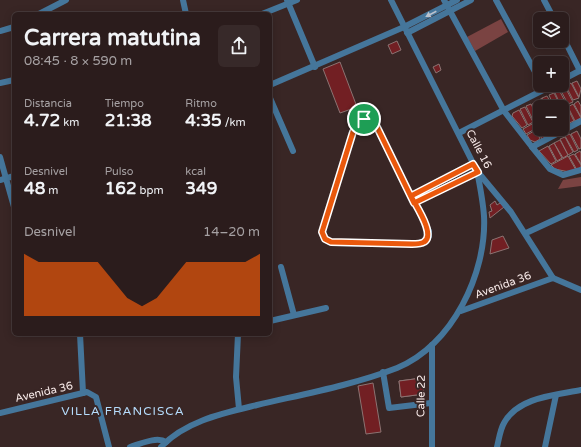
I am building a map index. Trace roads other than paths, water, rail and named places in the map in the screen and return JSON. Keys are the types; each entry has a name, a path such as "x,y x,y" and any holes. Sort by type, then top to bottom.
{"street":[{"path":"43,12 66,0"},
{"path":"183,0 186,12"},
{"path":"266,12 287,2 297,0"},
{"name":"Calle 16","path":"391,0 473,164 478,172 498,194 526,233 553,278"},
{"path":"272,84 406,30 457,0"},
{"path":"447,6 472,0"},
{"path":"496,0 533,68"},
{"path":"544,0 550,12"},
{"path":"287,2 315,67"},
{"path":"447,6 504,111 532,147 550,169 564,175 581,170"},
{"path":"0,31 12,28"},
{"path":"569,48 581,70 569,76"},
{"path":"0,83 12,80"},
{"path":"459,134 504,111 535,92"},
{"path":"272,103 292,152"},
{"path":"367,119 376,125 414,203 429,231 425,242 412,244 331,242 325,239 322,232 353,132 359,122 367,119"},
{"path":"532,147 581,121"},
{"path":"0,157 3,179 12,202"},
{"path":"411,196 473,164"},
{"path":"130,447 162,439 165,445 191,425 239,409 353,382 383,372 409,362 432,345 461,311 474,280 482,254 484,217 478,172 414,203"},
{"path":"526,233 578,209"},
{"path":"281,266 294,315"},
{"path":"553,278 581,290"},
{"name":"Avenida 36","path":"461,311 553,278"},
{"path":"272,320 326,308"},
{"path":"80,336 83,393"},
{"path":"238,336 236,377 239,409"},
{"name":"Calle 22","path":"432,345 432,447"},
{"path":"383,372 389,408 431,403"},
{"path":"497,447 504,423 517,408 529,402 581,390"},
{"name":"Avenida 36","path":"0,413 83,393 93,394 96,397 109,447"},
{"path":"545,447 556,395"}],"district":[{"name":"VILLA FRANCISCA","path":"123,411"}]}
